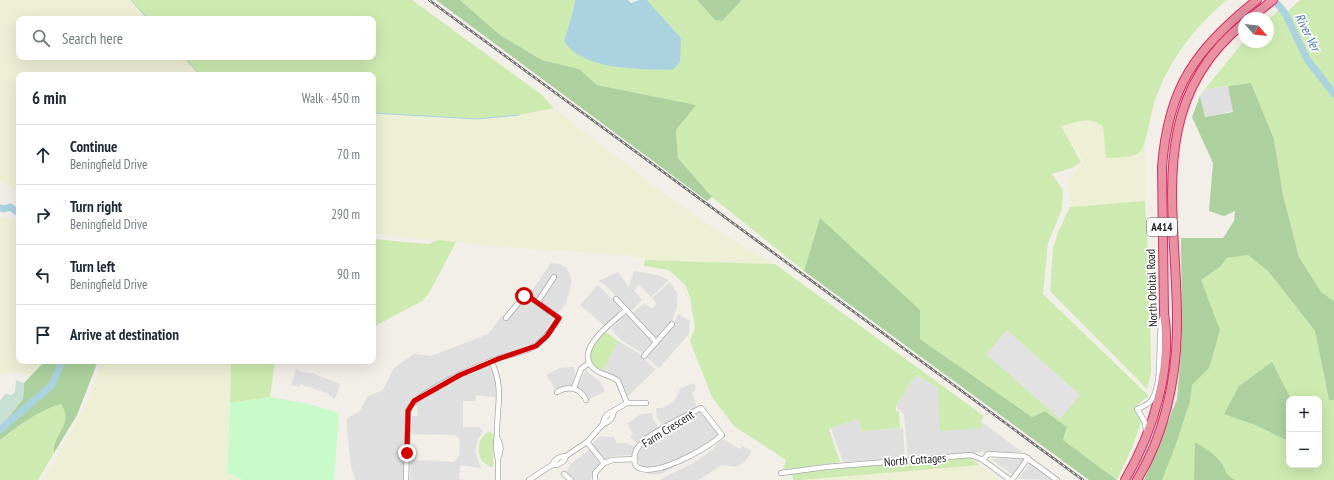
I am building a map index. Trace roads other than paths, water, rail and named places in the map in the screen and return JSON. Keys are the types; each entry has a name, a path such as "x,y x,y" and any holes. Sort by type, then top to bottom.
{"highway":[{"name":"North Orbital Road","path":"1125,480 1146,434 1155,409 1163,370 1166,326 1164,313 1162,168 1163,145 1171,108 1186,74 1199,54 1217,33 1257,0"},
{"path":"1258,12 1271,2"},
{"name":"North Orbital Road","path":"1137,480 1154,445 1163,420 1172,384 1175,359 1177,328 1172,176 1173,153 1178,125 1189,94 1205,64 1238,29"}],"street":[{"path":"537,303 554,277"},
{"path":"406,480 408,411 411,404 441,384 492,361 529,350 547,336 559,318 528,296 524,296 506,318"},
{"path":"616,298 656,342"},
{"path":"626,310 592,342 588,353 589,363 594,370 618,381 627,403"},
{"path":"1146,434 1145,422 1138,409 1150,402 1154,395 1160,357 1160,326 1164,313"},
{"path":"644,356 672,324"},
{"path":"492,361 497,371 500,386 495,452 498,458 498,480"},
{"path":"574,388 581,369 589,363"},
{"path":"557,392 564,388 574,388 583,394 586,400"},
{"path":"529,480 552,465 554,460 561,456 566,456 587,442 603,424 604,419 608,414 627,403 646,403"},
{"name":"Farm Crescent","path":"644,475 636,467 634,459 637,448 642,442 701,408 722,435 704,451 679,467"},
{"path":"587,442 604,463"},
{"path":"983,460 988,454 1020,454 1028,458 1057,480"},
{"name":"North Cottages","path":"781,473 847,465 967,455 983,460 1011,480"},
{"path":"1011,480 1028,458"},
{"path":"595,480 596,473 604,463 613,460 634,459"},
{"path":"564,474 571,480"}],"water":[{"path":"575,0 628,0 631,3 639,0 647,0 681,38 680,62 673,70 645,69 613,66 584,58 573,51 564,41"}],"waterway":[{"path":"131,0 145,16"},
{"name":"River Ver","path":"1274,0 1285,13 1307,59 1334,94"},
{"path":"187,60 197,72"},
{"path":"376,113 478,119 519,115"},
{"path":"0,208 4,209 10,207 16,211"},
{"path":"0,430 52,385 61,364"}],"railway":[{"path":"429,0 1083,480"}]}
